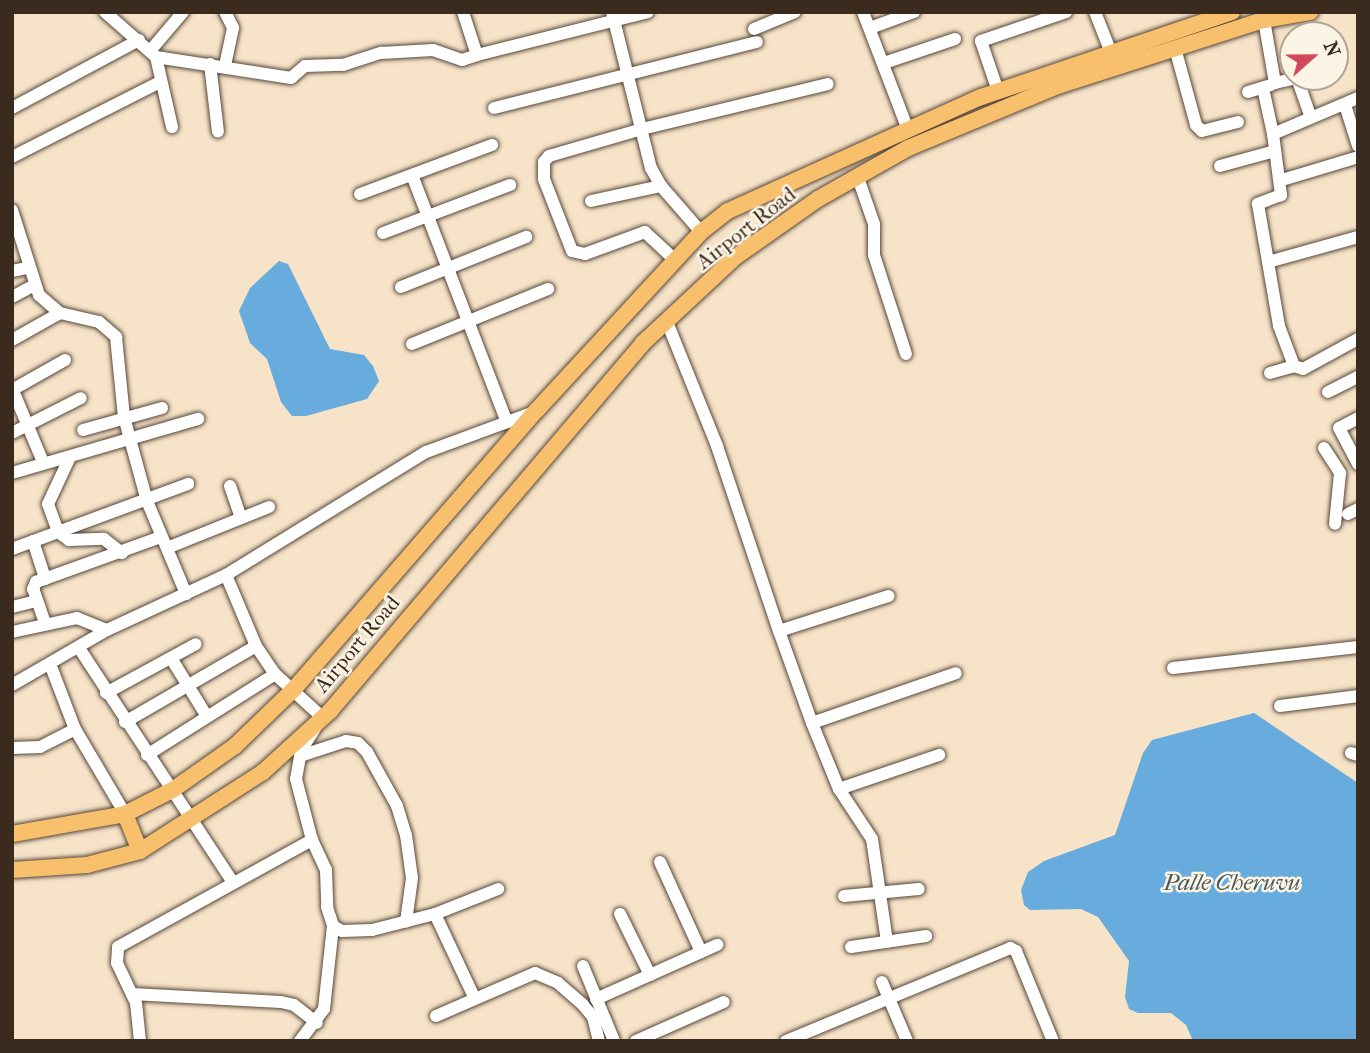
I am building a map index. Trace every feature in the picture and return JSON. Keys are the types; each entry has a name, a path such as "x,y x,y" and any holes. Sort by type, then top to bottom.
{"main road":[{"name":"Airport Road","path":"12,834 125,814 174,789 235,746 294,689 536,411 675,260 701,232 728,211 768,189 998,91 1110,50 1232,12"},
{"name":"Airport Road","path":"12,870 87,866 140,851 193,821 263,772 322,717 612,376 734,258 818,198 908,148 1115,67 1264,20 1310,12"},
{"path":"1110,50 1115,67"},
{"path":"125,814 140,851"}],"street":[{"path":"105,12 153,54 291,78 305,66 343,65 381,53 433,50 462,60 613,16 648,12"},
{"path":"172,127 158,83 153,54 183,12"},
{"path":"463,12 477,55"},
{"path":"754,29 795,12"},
{"path":"863,12 908,130"},
{"path":"870,28 914,12"},
{"path":"998,91 981,41 1066,12"},
{"path":"1095,12 1110,50"},
{"path":"225,67 232,15"},
{"path":"613,16 651,167 660,186 701,232"},
{"path":"1264,20 1273,134 1282,180 1281,195 1258,204 1279,326 1294,366"},
{"path":"884,63 955,38"},
{"path":"14,104 139,40"},
{"path":"494,108 626,72 757,42"},
{"path":"1175,48 1196,125 1202,131 1238,121"},
{"path":"210,64 218,132"},
{"path":"12,157 158,83"},
{"path":"675,260 645,232 585,254 572,251 542,170 549,156 642,129 828,83"},
{"path":"1248,92 1279,83"},
{"path":"1304,91 1311,118"},
{"path":"1273,134 1358,98"},
{"path":"1345,105 1358,146"},
{"path":"360,194 492,145"},
{"path":"1220,166 1275,150"},
{"path":"1282,180 1358,157"},
{"path":"412,175 507,422"},
{"path":"858,178 874,224 874,255 906,354"},
{"path":"383,233 510,184"},
{"path":"592,201 660,186"},
{"path":"12,210 33,286 60,313 99,322 116,337 124,417 147,501 186,594"},
{"path":"401,287 526,237"},
{"path":"1268,262 1358,237"},
{"path":"12,271 28,268"},
{"path":"12,297 33,286"},
{"path":"412,344 548,289"},
{"path":"12,340 60,313"},
{"path":"667,322 717,446 779,631 839,789 872,839 887,942"},
{"path":"1270,373 1294,366 1303,369 1358,339"},
{"path":"43,462 12,389 65,360"},
{"path":"1328,392 1358,377"},
{"path":"12,433 81,398"},
{"path":"83,430 162,408"},
{"name":"Airport Road","path":"322,717 275,674 256,646 226,575 426,452 536,411"},
{"path":"1340,473 1358,465 1339,428 1358,418"},
{"path":"12,473 43,462 131,441 198,419"},
{"path":"1324,448 1340,473 1335,524"},
{"path":"69,457 48,504 58,532 69,540 104,539 122,553"},
{"path":"13,547 147,501 188,484"},
{"path":"230,486 242,518"},
{"path":"45,623 33,586 45,579 242,518 269,507"},
{"path":"33,541 45,579"},
{"path":"12,685 107,631 226,575"},
{"path":"779,631 890,596"},
{"path":"12,607 36,601"},
{"path":"12,632 77,618 107,631"},
{"path":"106,693 196,644"},
{"path":"125,722 256,646"},
{"path":"1174,668 1358,647"},
{"path":"79,648 125,722 174,789 232,881"},
{"path":"171,658 206,715"},
{"path":"50,664 75,729 125,814"},
{"path":"813,723 956,673"},
{"path":"147,755 206,715 275,674"},
{"path":"1280,706 1358,696"},
{"path":"300,1041 317,1023 324,1009 333,926 327,907 326,870 312,840 296,779 300,756 322,717"},
{"path":"12,748 40,747 75,729"},
{"path":"300,756 346,741 358,743 367,752 397,806 406,835 412,878 406,922"},
{"path":"839,789 939,755"},
{"path":"140,1041 132,994 117,963 118,947 232,881 312,840"},
{"path":"660,862 701,952"},
{"path":"333,926 342,931 373,930 435,914 498,889"},
{"path":"844,896 919,889"},
{"path":"435,914 474,997"},
{"path":"620,914 650,975"},
{"path":"851,947 926,936"},
{"path":"596,999 717,945"},
{"path":"786,1041 1010,948 1016,951 1053,1041"},
{"path":"583,966 614,1041"},
{"path":"436,1016 526,975 545,975 589,1011 599,1041"},
{"path":"882,982 907,1041"},
{"path":"132,994 281,1002 294,1005 317,1023"},
{"path":"636,1041 724,1002"}],"water":[{"path":"279,261 288,264 330,349 364,355 373,366 379,381 367,399 306,416 292,416 281,402 267,359 250,343 239,311 250,288"},
{"name":"Palle Cheruvu","path":"1254,713 1358,783 1358,1041 1193,1041 1186,1025 1171,1013 1138,1013 1129,1009 1125,997 1129,961 1098,917 1081,909 1030,910 1024,905 1021,890 1028,872 1044,861 1115,835 1143,753 1152,740"}]}
